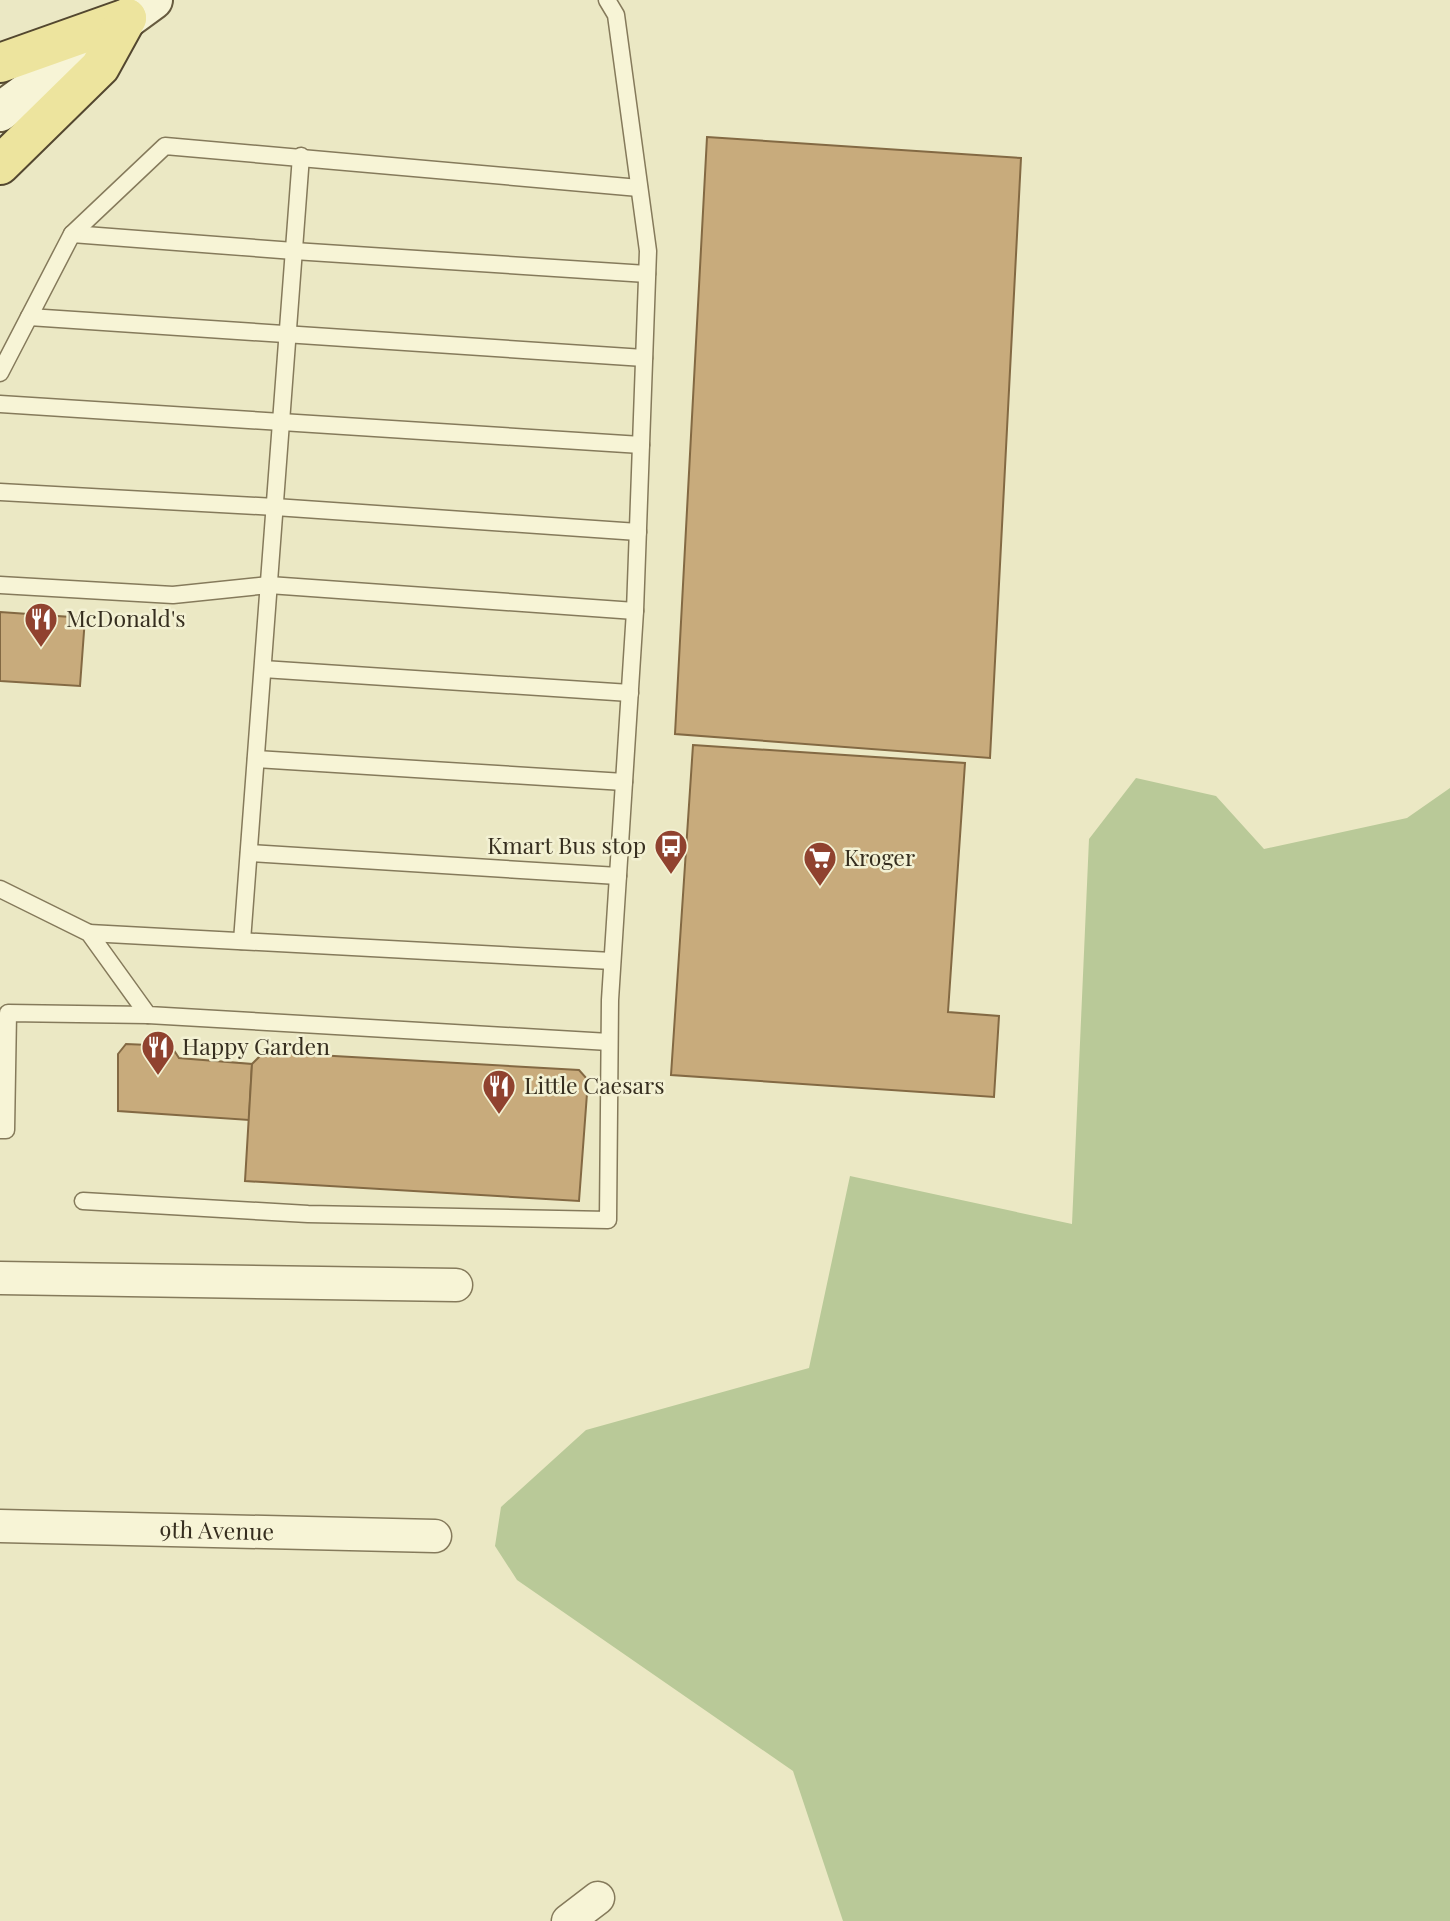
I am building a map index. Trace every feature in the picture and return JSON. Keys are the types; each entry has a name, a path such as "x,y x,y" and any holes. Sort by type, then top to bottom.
{"main road":[{"path":"0,63 140,9"},
{"path":"0,112 140,9"},
{"path":"0,164 100,67 140,9"}],"street":[{"path":"0,1278 456,1285"},
{"name":"9th Avenue","path":"0,1526 435,1536"},
{"path":"568,1921 598,1898"}],"lane":[{"path":"83,1201 308,1214 608,1220 612,961 635,611 648,251 616,15 607,0"},
{"path":"0,373 72,234 165,146 639,188"},
{"path":"242,941 301,156"},
{"path":"72,234 647,274"},
{"path":"29,317 644,358"},
{"path":"0,404 641,445"},
{"path":"0,492 275,507 638,532"},
{"path":"0,585 173,595 269,585 635,611"},
{"path":"263,669 630,692"},
{"path":"256,759 624,782"},
{"path":"249,853 618,876"},
{"path":"0,889 89,933 612,961"},
{"path":"89,933 148,1015"},
{"path":"0,1130 6,1130 8,1013 148,1015 609,1042"}],"green space":[{"path":"1136,778 1216,796 1264,849 1407,818 1450,788 1450,1921 843,1921 793,1771 517,1580 495,1546 501,1507 586,1430 809,1368 850,1176 1072,1224 1089,839"}],"building":[{"path":"707,137 1021,158 990,758 675,734"},
{"name":"McDonald's","path":"0,612 85,618 80,686 0,681"},
{"name":"Kroger","path":"693,745 965,763 948,1012 999,1016 994,1097 671,1075"},
{"path":"126,1044 171,1046 179,1058 252,1064 249,1120 118,1111 118,1054"},
{"path":"264,1052 579,1070 588,1080 579,1201 245,1181 252,1064"}],"place":[{"name":"McDonald's","path":"41,649"},
{"name":"Kmart Bus stop","path":"671,876"},
{"name":"Kroger","path":"820,888"},
{"name":"Happy Garden","path":"158,1077"},
{"name":"Little Caesars","path":"499,1116"}]}
